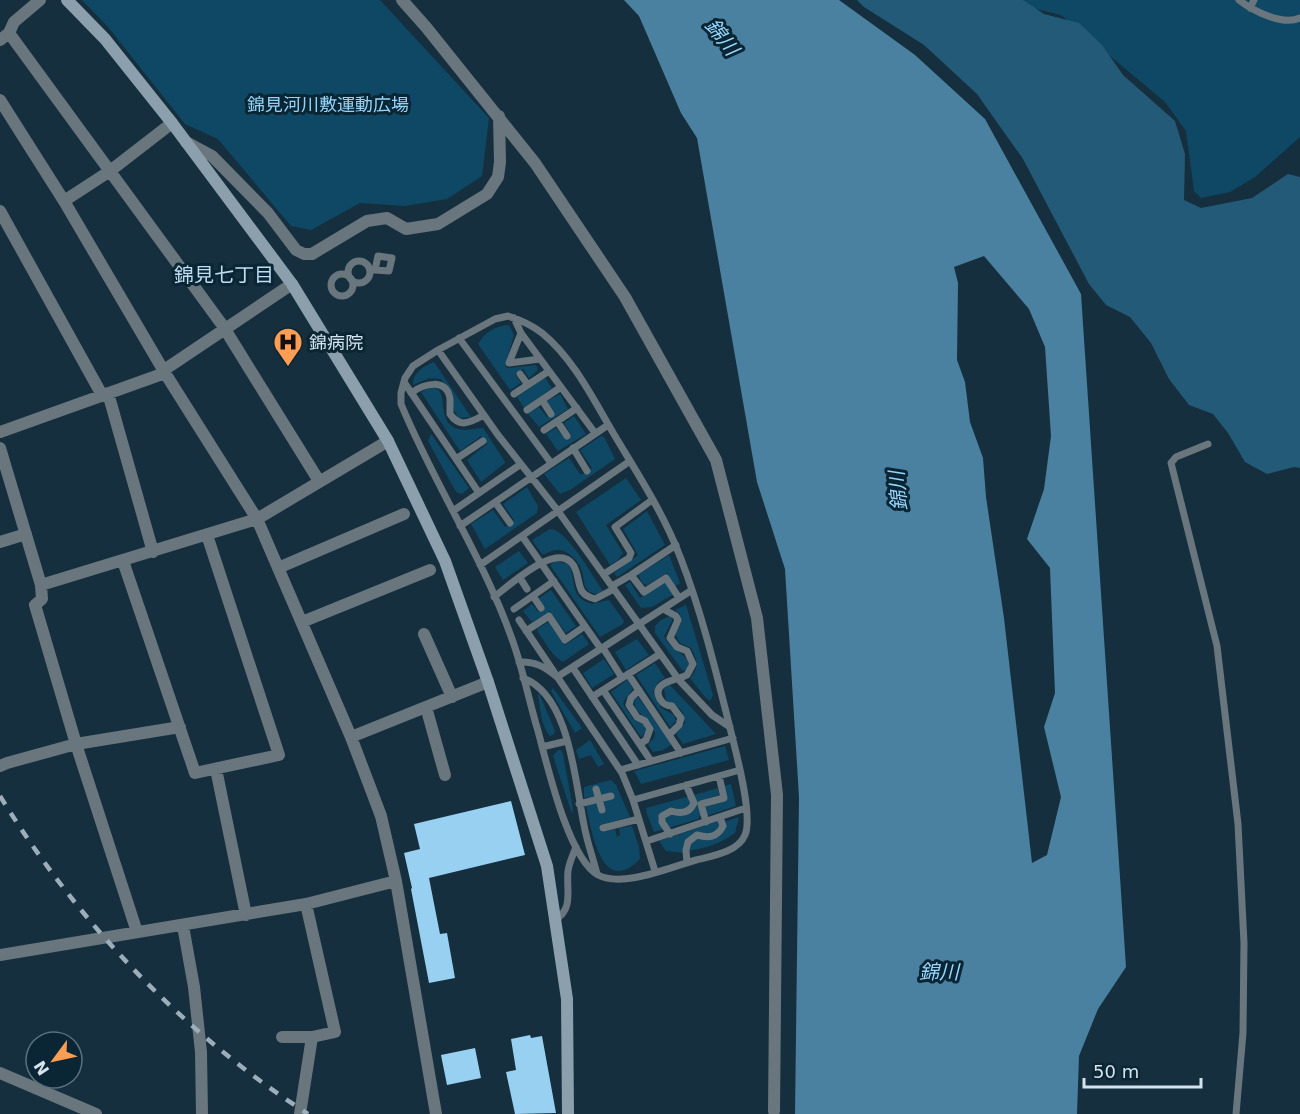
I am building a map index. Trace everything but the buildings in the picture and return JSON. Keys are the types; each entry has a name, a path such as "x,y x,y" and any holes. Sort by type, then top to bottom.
{"street":[{"path":"40,0 14,22 4,36 110,171 224,328 319,481"},
{"path":"67,0 105,39 172,123 292,284 388,441 445,561 488,682 547,866 567,999 568,1114"},
{"path":"402,0 499,116 535,163 625,297 716,460 757,618 777,795 774,1111"},
{"path":"0,100 4,116 64,201 165,371 257,519 302,622 351,737 381,816 396,881 436,1114"},
{"path":"185,142 212,156 268,213 296,250 304,254 312,254 367,221 387,218 406,229 438,224 486,194 498,177 499,116"},
{"path":"64,201 110,171 172,123"},
{"path":"0,211 105,394 153,552"},
{"path":"0,432 165,371 224,328 292,284"},
{"path":"41,585 257,519 388,441"},
{"path":"0,448 41,585 42,599 35,605 76,744 136,932"},
{"path":"278,568 404,514"},
{"path":"0,542 26,534"},
{"path":"123,561 195,773 279,755 207,535"},
{"path":"302,622 430,570"},
{"path":"424,634 452,697"},
{"path":"351,737 488,682"},
{"path":"426,707 445,775"},
{"path":"0,766 7,762 76,744 180,727"},
{"path":"216,769 246,915"},
{"path":"0,955 306,904 396,881"},
{"path":"282,1037 312,1037 335,1032 306,904"},
{"path":"183,926 194,987 201,1052 202,1114"},
{"path":"300,1114 312,1037"},
{"path":"0,1073 96,1114"}],"lane":[{"path":"1239,0 1264,15 1294,21 1300,18"},
{"path":"1250,8 1254,0"},
{"path":"351,278 349,268 354,262 361,261 369,268 368,284 356,282 351,278 341,274 334,278 331,284 333,291 339,295 351,297 353,288 351,278"},
{"path":"508,316 514,318 543,334 562,353 584,384 630,461 676,545 702,619 733,738 746,808 746,834 740,844 719,854 622,880 597,874 579,856 560,808 513,640 480,565 401,404 404,382 413,366 495,319 508,316"},
{"path":"514,318 521,333 595,434"},
{"path":"521,333 509,363 540,359"},
{"path":"459,338 551,463"},
{"path":"438,350 484,415 558,511 679,680 712,715 730,727"},
{"path":"514,394 549,371"},
{"path":"520,374 528,385"},
{"path":"404,382 479,493"},
{"path":"411,393 424,385 434,383 443,387 450,397 450,414 460,423 466,424 484,415"},
{"path":"527,410 561,387"},
{"path":"542,400 551,414"},
{"path":"544,430 577,408"},
{"path":"557,421 567,436"},
{"path":"460,526 608,424"},
{"path":"456,459 483,441"},
{"path":"1208,444 1176,458 1171,463 1216,646 1238,824 1244,943 1244,1033 1236,1114"},
{"path":"573,448 587,471"},
{"path":"480,565 630,461"},
{"path":"453,510 521,464"},
{"path":"604,574 629,558 631,553 615,527 652,500"},
{"path":"495,502 510,523"},
{"path":"522,536 585,626 639,690 681,753"},
{"path":"494,597 541,562 555,556 568,559 577,572 581,591 587,597 595,599 676,545"},
{"path":"631,575 644,592 666,578 679,598"},
{"path":"520,578 527,589"},
{"path":"514,609 554,581"},
{"path":"557,677 692,590"},
{"path":"533,596 541,608"},
{"path":"663,609 676,616 678,620 670,638 677,647 687,651 693,664 692,671 687,675 679,680 662,684 659,688 658,694 661,701 672,706 681,718 679,725 669,735"},
{"path":"526,631 549,616 565,640 585,626"},
{"path":"519,620 620,770 633,800 655,872"},
{"path":"592,697 660,654"},
{"path":"519,662 534,663 546,668 557,677"},
{"path":"573,668 638,765"},
{"path":"523,678 542,688 562,723 597,874"},
{"path":"603,690 651,761"},
{"path":"639,690 631,698 629,705 636,717 645,721 650,729 646,740 640,744"},
{"path":"620,770 733,738"},
{"path":"542,747 567,741"},
{"path":"633,800 740,770"},
{"path":"706,822 700,804 724,798 719,776"},
{"path":"670,834 662,822 662,816 672,811 687,812 694,803 687,785"},
{"path":"596,789 602,810"},
{"path":"579,804 611,796"},
{"path":"647,841 746,808"},
{"path":"687,863 688,842 697,835 707,838 715,836 723,826 720,817"},
{"path":"603,828 639,819"},
{"path":"615,825 618,834"},
{"path":"555,920 568,906 568,868 576,847"}],"green space":[{"name":"錦見河川敷運動広場","path":"82,0 380,0 489,118 482,176 447,199 405,206 360,203 311,230 291,226 218,139 185,124 108,27"},
{"path":"1014,0 1300,0 1300,137 1255,177 1230,192 1201,198 1194,191 1186,131 1165,102 1061,15 1032,8"},
{"path":"509,325 514,335 505,365 507,368 536,365 538,370 529,378 523,369 515,374 521,383 510,390 478,344 491,330"},
{"path":"434,362 471,417 458,418 453,408 453,394 441,379 429,378 413,385 414,377"},
{"path":"545,378 552,388 524,408 517,397"},
{"path":"431,387 440,392 449,424 459,429 483,428 504,460 505,463 481,482 467,460 487,444 481,436 460,451 421,392"},
{"path":"560,394 568,409 539,427 528,414 539,407 547,417 555,413 547,401"},
{"path":"574,416 586,434 558,451 546,434 556,428 565,439 571,435 564,423"},
{"path":"431,434 469,488 462,494 456,492 428,441"},
{"path":"601,436 604,437 615,459 570,490 560,494 544,474 569,458 580,474 592,468 580,450"},
{"path":"626,478 641,500 606,525 623,553 610,565 576,512"},
{"path":"527,487 538,506 537,513 485,549 471,524 493,510 505,527 514,520 503,504"},
{"path":"647,511 665,545 617,577 614,573 638,555 623,529"},
{"path":"550,529 557,531 572,545 603,591 596,594 588,591 581,567 565,551 556,550 542,554 532,540"},
{"path":"519,551 528,563 503,580 495,567"},
{"path":"669,555 680,583 674,587 667,573 647,585 643,584 638,575"},
{"path":"556,561 568,564 579,597 592,604 609,600 624,621 623,624 600,637 550,565"},
{"path":"630,582 640,598 666,582 674,594 652,607 641,608 625,585"},
{"path":"551,590 576,626 566,633 550,611 532,622 523,611 532,604 538,612 544,608 539,598"},
{"path":"686,605 713,695 710,701 690,678 695,671 696,663 691,648 680,643 675,634 681,623 680,614 675,610"},
{"path":"670,616 673,619 664,636 689,663 687,669 683,671 655,633 655,626"},
{"path":"549,622 565,645 582,634 589,644 563,662 552,652 537,631"},
{"path":"637,639 649,655 626,670 615,652"},
{"path":"604,659 614,674 592,688 583,673"},
{"path":"655,663 665,678 658,682 653,692 661,708 674,715 676,721 670,727 636,675"},
{"path":"627,680 633,689 623,704 633,719 644,725 646,731 641,737 611,692"},
{"path":"669,684 716,734 683,744 676,734 685,723 684,717 679,708 666,700 664,689"},
{"path":"553,688 582,728 575,733 551,691"},
{"path":"539,693 555,731 550,736 541,717"},
{"path":"638,697 670,742 671,745 663,750 653,752 648,744 654,738 655,733 650,722 636,709 635,699"},
{"path":"590,740 604,764 598,767 591,755 579,759 576,750"},
{"path":"725,746 729,760 641,784 634,771"},
{"path":"561,750 563,754 572,814 553,756"},
{"path":"611,780 616,785 630,817 600,825 601,832 615,829 617,837 620,835 619,828 632,826 639,847 640,859 627,869 616,871 607,866 595,844 586,806 614,798 614,794 584,798 584,787"},
{"path":"731,784 736,806 706,816 704,805 726,799 723,786"},
{"path":"718,788 719,795 699,801 701,815 698,819 668,828 665,821 666,814 678,815 696,803 694,795"},
{"path":"690,796 692,802 688,808 665,811 664,829 654,832 646,808"},
{"path":"739,817 735,833 729,837 712,845 687,851 688,846 698,838 711,838 717,834 724,822"},
{"path":"719,821 720,825 715,833 698,834 684,853 666,851 659,841"}],"shaded area":[{"path":"857,0 1023,0 1044,14 1079,23 1102,45 1123,75 1175,121 1185,154 1184,200 1201,208 1252,198 1288,174 1300,177 1300,468 1294,467 1267,474 1245,462 1228,433 1213,414 1189,405 1169,379 1151,343 1130,317 1106,305 1089,284 1023,159 977,94 924,45 864,7"}],"water":[{"name":"錦川","path":"624,0 839,0 915,55 985,119 1081,294 1126,967 1098,1009 1079,1056 1077,1114 795,1114 799,797 785,569 757,482 697,138 681,113 639,16","holes":["984,256 1029,309 1045,347 1051,436 1044,489 1027,539 1050,568 1055,693 1044,727 1061,797 1047,855 1032,863 983,458 970,422 965,382 957,360 958,283 954,267"]}],"railway":[{"path":"0,796 64,888 136,972 218,1048 308,1114"}],"place":[{"name":"錦病院","path":"288,368"}],"district":[{"name":"錦見七丁目","path":"224,275"}]}
